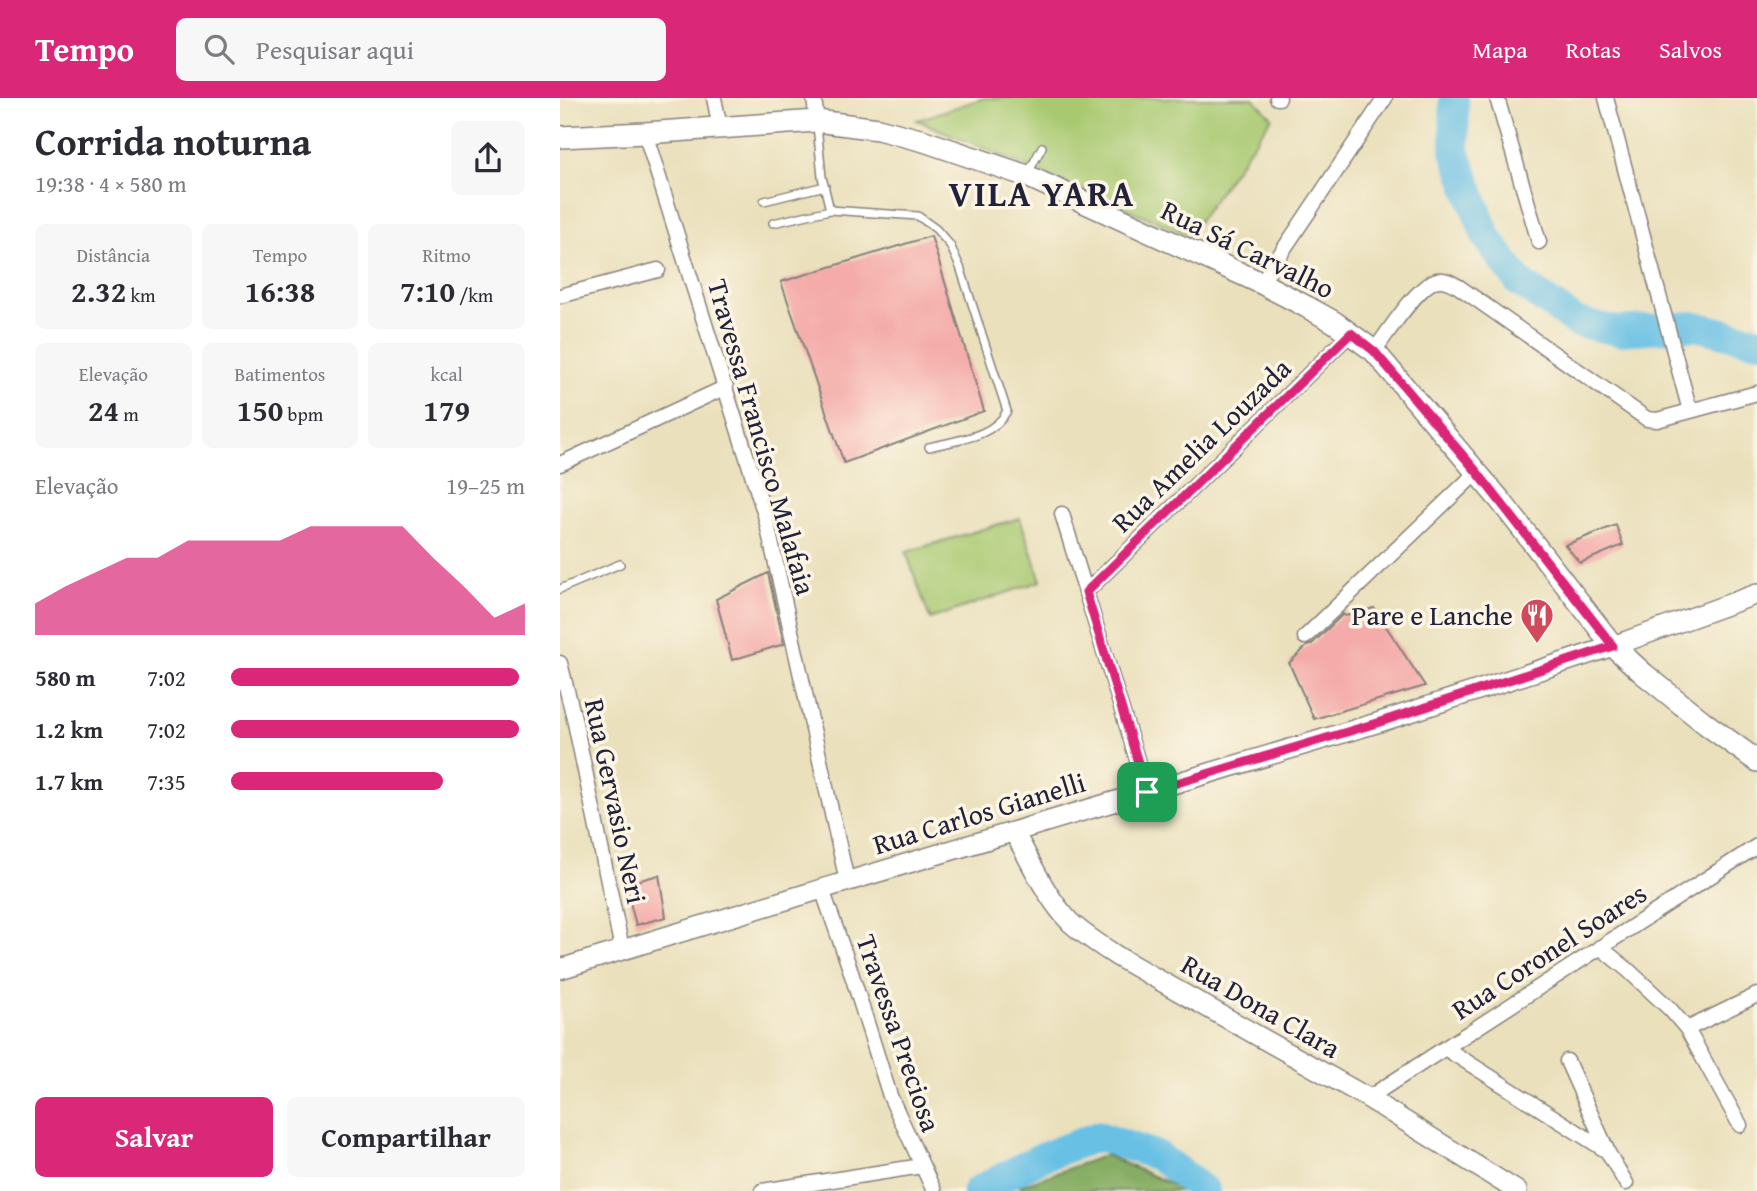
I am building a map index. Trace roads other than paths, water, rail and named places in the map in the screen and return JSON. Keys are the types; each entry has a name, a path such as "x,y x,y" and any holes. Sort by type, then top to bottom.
{"main road":[{"name":"Rua Sá Carvalho","path":"560,136 645,134 817,121 878,129 1027,176 1307,307 1351,333 1374,351 1477,472 1613,646 1706,724 1757,761"}],"street":[{"path":"714,98 720,128"},
{"path":"814,98 817,121"},
{"path":"1261,284 1385,98"},
{"path":"1497,98 1539,242"},
{"path":"1606,98 1690,411"},
{"name":"Travessa Francisco Malafaia","path":"645,134 765,515 847,881"},
{"path":"560,296 658,270"},
{"path":"1374,351 1418,292 1434,281 1446,280 1647,419 1657,420 1757,393"},
{"name":"Rua Amelia Louzada","path":"1086,592 1351,333"},
{"path":"560,464 726,387"},
{"path":"1305,637 1477,472"},
{"path":"1062,514 1147,792"},
{"name":"Rua Carlos Gianelli","path":"560,969 1380,722 1613,646 1757,594"},
{"name":"Rua Gervasio Neri","path":"560,663 622,949"},
{"name":"Rua Dona Clara","path":"1014,832 1054,902 1084,934 1120,958 1368,1098 1517,1191"},
{"name":"Rua Coronel Soares","path":"1368,1098 1757,846"},
{"name":"Travessa Preciosa","path":"822,889 890,1096 933,1188"},
{"path":"1600,947 1637,978 1688,1029 1740,1125"},
{"path":"1688,1029 1757,995"},
{"path":"1445,1048 1607,1151"},
{"path":"1567,1061 1607,1151 1626,1183"},
{"path":"762,1191 922,1167"}],"lane":[{"path":"817,121 822,177 830,211"},
{"path":"1027,176 1042,148"},
{"path":"764,201 825,186"},
{"path":"774,223 830,211 918,216 936,229 950,245 960,267 1007,411 998,425 984,433 929,447"},
{"path":"560,589 620,564"}],"waterway":[{"path":"1454,98 1455,151 1486,236 1519,282 1576,322 1618,331 1695,326 1757,341"},
{"path":"977,1191 1040,1158 1098,1136 1158,1156 1205,1191"}],"place":[{"name":"Pare e Lanche","path":"1537,645"}],"district":[{"name":"VILA YARA","path":"1042,194"}]}
